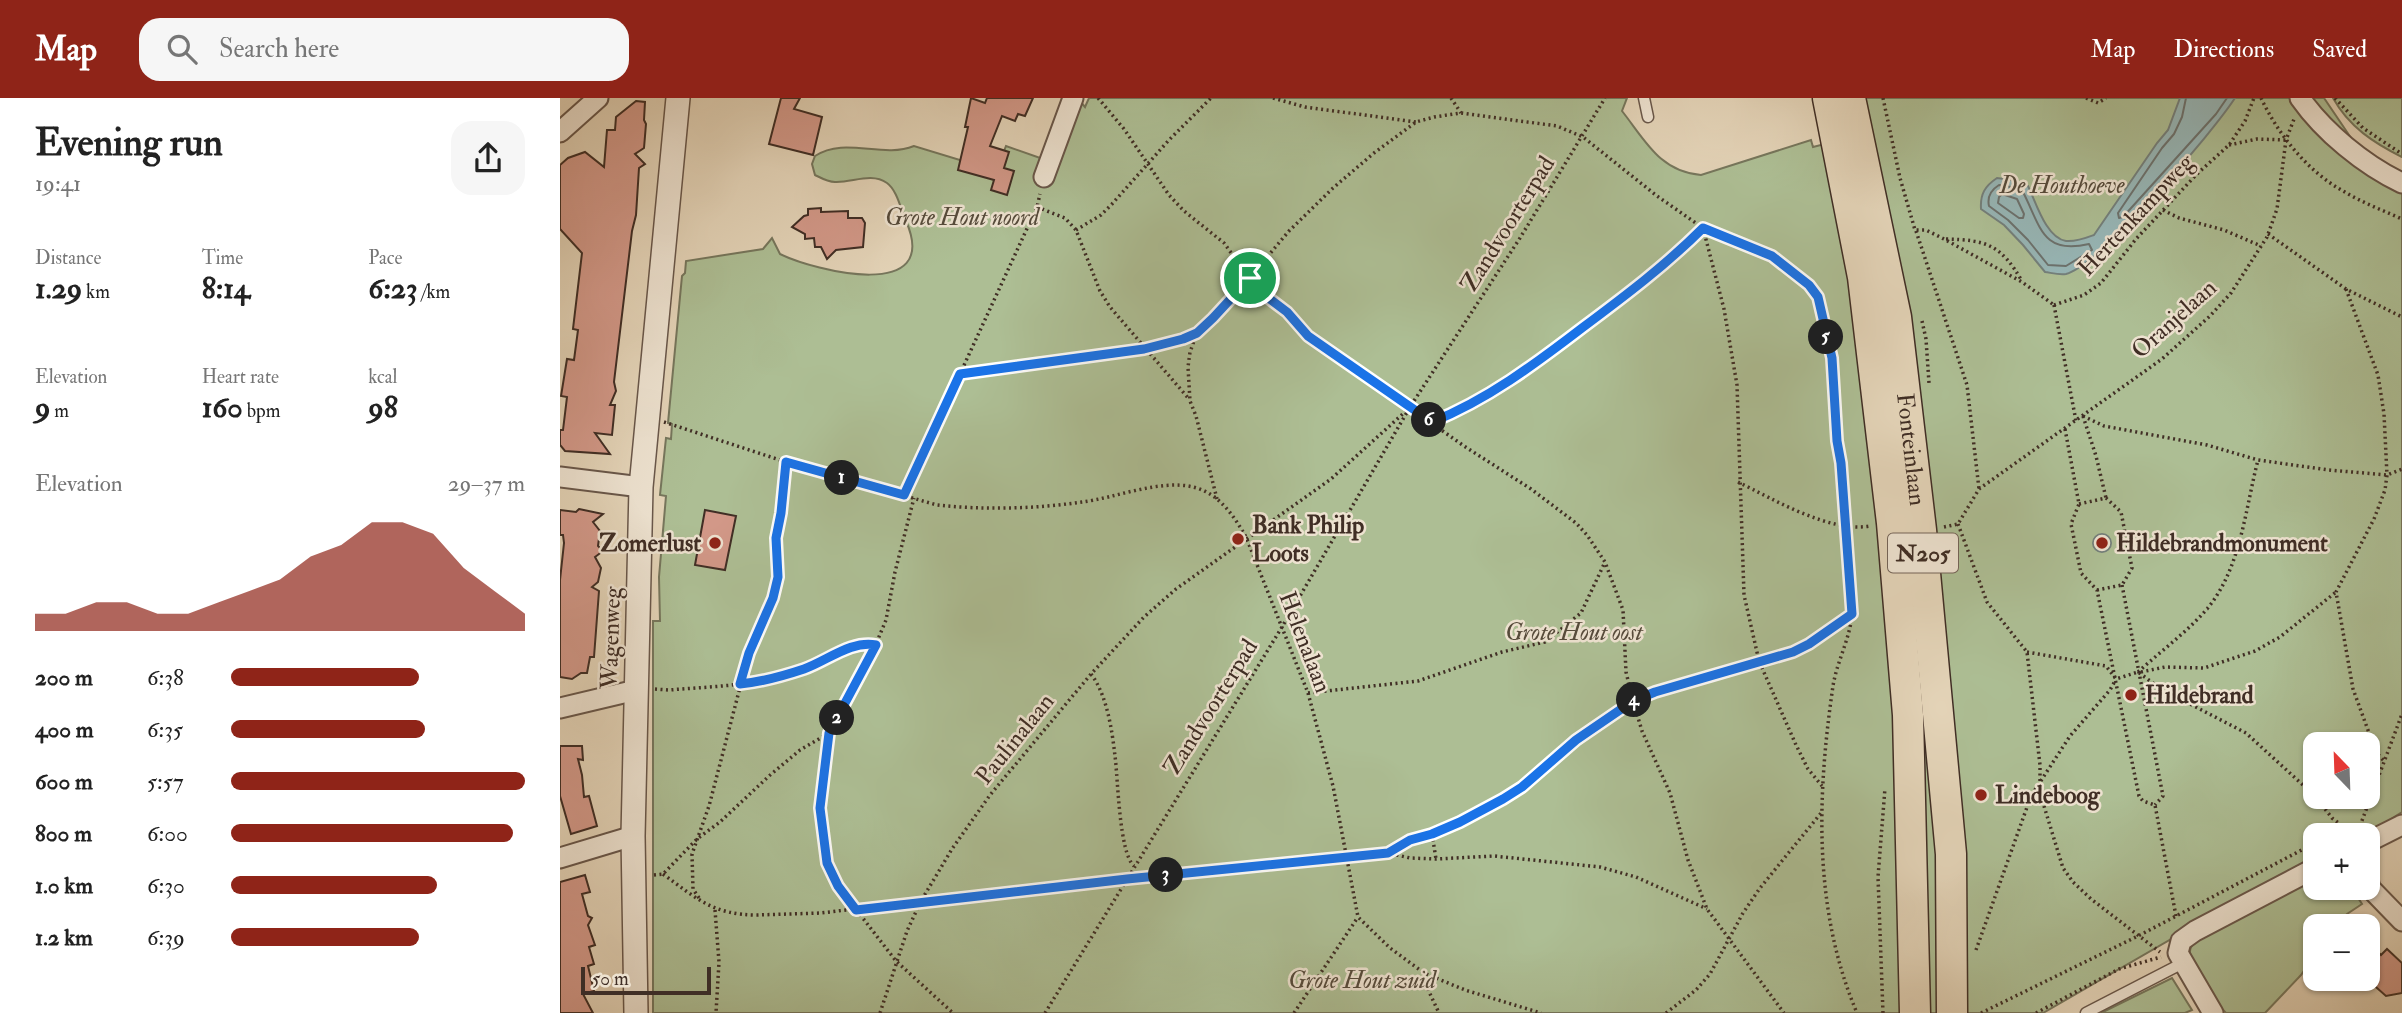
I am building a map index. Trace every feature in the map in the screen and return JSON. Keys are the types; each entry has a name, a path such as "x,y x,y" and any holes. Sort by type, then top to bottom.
{"main road":[{"name":"Fonteinlaan","path":"1828,98 1863,277 1892,523 1908,715 1915,1013"},
{"name":"Fonteinlaan","path":"1850,98 1896,317 1921,530 1951,855 1952,1013"}],"street":[{"path":"560,132 598,98"},
{"name":"Wagenweg","path":"636,1013 633,836 642,689 641,486 678,98"},
{"path":"1044,177 1073,98"},
{"path":"2305,99 2324,124 2356,155 2402,183"},
{"path":"560,477 641,486"},
{"path":"560,708 642,689"},
{"path":"2380,831 2402,825"},
{"path":"560,858 633,836"},
{"path":"2213,1013 2175,957 2181,941 2188,934 2303,875"},
{"path":"2380,898 2402,921"}],"lane":[{"path":"1644,98 1648,117"},
{"path":"2086,1013 2175,957"}],"path":[{"path":"1098,98 1124,128 1147,166 1176,203 1224,243 1258,290 1287,312 1308,336 1531,489 1576,523 1605,562 1623,610 1626,672 1633,701 1642,731 1670,793 1688,860 1707,909 1784,1013"},
{"path":"1076,230 1101,215 1211,98"},
{"path":"1273,98 1305,107 1416,122"},
{"path":"1451,98 1461,113"},
{"name":"Zandvoorterpad","path":"1045,1013 1282,627 1410,407 1459,334 1605,98"},
{"path":"1883,98 1900,178 1915,230 1967,384 1979,489 1958,524 1921,530"},
{"path":"2086,98 2098,103 2106,98"},
{"name":"Hertenkampweg","path":"2054,304 2084,295 2101,283 2163,210 2229,145 2245,121 2254,98"},
{"path":"2261,98 2286,140 2315,170 2342,191 2402,219"},
{"path":"2335,98 2363,128 2402,154"},
{"name":"Oranjelaan","path":"1979,489 2162,359 2210,316 2231,293 2268,234 2277,209 2286,140 2305,99"},
{"path":"960,374 1144,349 1197,333 1229,302 1289,231 1374,153 1416,122 1461,113 1557,126 1583,137 1703,228 1772,256 1809,285 1818,297 1832,358 1852,614 1851,631 1836,672 1821,813 1826,895 1833,943 1857,1013"},
{"path":"2229,145 2257,139 2286,140"},
{"path":"904,495 1037,207 1044,177"},
{"path":"1037,207 1065,218 1076,230 1100,291 1144,349 1190,401 1217,499"},
{"path":"2163,210 2179,218 2224,230 2261,246"},
{"path":"1432,422 1458,412 1553,351 1670,261 1703,228"},
{"path":"1703,228 1721,296 1735,373 1744,595 1759,660 1808,769 1823,787"},
{"path":"1915,230 1926,230 1944,239 2022,282 2054,304 2076,421"},
{"path":"2268,234 2346,289 2402,317"},
{"path":"1944,239 1981,242 1993,247 2010,260 2022,282"},
{"path":"1975,952 2031,796 2070,736 2110,691 2116,679 2165,667 2204,668 2255,651 2280,637 2336,592 2374,519 2388,475 2378,375 2346,289"},
{"path":"1190,401 1188,367 1197,333"},
{"name":"Paulinalaan","path":"880,1013 896,961 921,901 952,849 990,795 1091,674 1144,617 1175,589 1331,479 1410,407"},
{"path":"2082,416 2104,426 2207,445 2258,460 2388,475 2402,469"},
{"path":"2082,416 2096,456 2106,498 2121,512 2132,568 2122,585 2163,796 2155,805"},
{"name":"Helenalaan","path":"661,422 670,422 786,462 937,505 962,508 1082,502 1169,486 1192,486 1217,499 1235,518 1246,537 1308,692 1333,786 1358,917"},
{"path":"2065,429 2079,504 2071,524 2081,573 2097,590 2139,796 2143,802 2155,805"},
{"path":"2138,672 2197,620 2219,591 2234,558 2258,460"},
{"path":"700,900 693,889 692,854 709,806 749,653 773,598 778,577 776,538 786,462"},
{"path":"1738,482 1791,508 1845,527 1856,529 1873,526"},
{"path":"914,498 895,572 886,621 829,733 820,808 822,838 827,863 833,876 856,910 896,961 953,1013"},
{"path":"2079,504 2106,498"},
{"path":"1958,524 1987,602 2026,652 2043,807 2063,868 2091,899 2175,957"},
{"path":"1308,692 1418,681 1502,652 1545,642 1581,613 1605,562"},
{"path":"2097,590 2122,585"},
{"path":"2336,592 2353,689 2376,752 2385,762"},
{"path":"1388,853 1410,840 1432,834 1503,799 1522,787 1576,740 1633,701 1759,660 1793,652 1852,614"},
{"path":"642,689 668,690 763,682 807,668 848,649 870,643 876,645"},
{"path":"2026,652 2106,666 2116,679"},
{"path":"2138,672 2161,689 2246,733 2303,785"},
{"path":"1091,674 1097,681 1109,720 1122,826 1130,863 1134,866"},
{"path":"2365,823 2402,714"},
{"path":"650,876 663,874 697,839 720,822 800,750 829,733"},
{"path":"1883,1013 1878,877 1885,785"},
{"path":"2155,805 2176,916"},
{"path":"2325,809 2338,823"},
{"path":"1665,1013 1696,990 1710,974 1743,913 1760,888 1821,813"},
{"path":"1432,834 1436,859"},
{"path":"1981,1013 2140,935 2303,849"},
{"path":"663,874 715,910 749,915 856,910 1346,856 1388,853 1410,858 1436,859 1494,856 1600,867 1636,877 1707,909"},
{"path":"715,910 719,962 716,1013"},
{"path":"1294,1013 1358,917 1390,948 1424,973 1465,990 1541,1013"},
{"path":"2036,1013 2119,969 2175,957"},
{"path":"1424,973 1424,981 1439,1013"}],"green space":[{"path":"1089,98 1627,98 1622,111 1655,153 1675,168 1701,175 1811,140 1813,147 1829,143 1858,98 2324,98 2372,169 2402,178 2402,812 2380,826 2380,823 2303,823 2303,867 2239,900 2043,1013 653,1013 653,621 660,621 659,577 666,496 660,495 666,438 671,439 672,424 668,423 682,276 685,273 686,261 763,249 772,238 780,254 820,268 870,275 891,272 906,263 912,247 906,221 893,190 887,183 875,178 841,182 822,179 815,175 812,164 815,156 839,148 889,150 914,146 996,171 1006,146 1043,159 1080,101 1085,107"},
{"path":"2333,98 2402,98 2402,157 2363,133"},
{"path":"2303,884 2303,900 2359,900 2362,904 2347,914 2303,914 2303,972 2265,1013 2226,1013 2210,993 2192,959 2190,949 2198,938"},
{"path":"2172,978 2192,1010 2185,1013 2101,1013"}],"water":[{"path":"2180,98 2235,98 2204,139 2129,223 2082,265 2066,274 2045,272 2004,225 1981,209 1982,195 1989,184 1997,178 2012,180 2028,186 2042,218 2059,238 2073,241 2094,235 2168,130"},
{"path":"2102,534 2108,537 2111,543 2108,549 2102,552 2096,549 2093,543 2096,537"}],"building":[{"path":"781,98 800,98 794,109 822,117 813,155 769,144"},
{"path":"971,98 985,103 987,98 1033,98 1025,116 1018,114 1015,121 1002,116 990,146 1009,152 1004,168 1014,171 1007,195 991,190 994,180 958,170 968,127 965,127"},
{"path":"636,101 645,102 644,148 635,154 645,164 639,168 636,215 614,382 616,391 610,405 615,405 612,435 595,433 610,454 565,451 560,445 560,430 563,430 567,397 561,396 567,359 574,360 578,330 573,329 582,253 560,229 560,165 568,158 585,152 604,167 607,130 615,130 616,117"},
{"path":"821,208 821,212 848,211 848,218 862,218 865,223 863,247 836,250 827,259 821,247 815,247 814,238 805,239 805,234 792,227 808,215 808,209"},
{"path":"579,509 603,514 593,522 600,531 598,546 603,551 595,557 601,568 598,582 592,587 599,591 594,657 590,657 587,673 581,673 572,679 560,677 560,580 564,543 563,535 560,535 560,510 576,512"},
{"name":"Zomerlust","path":"705,510 736,516 725,570 695,565"},
{"path":"560,746 582,746 583,760 578,759 584,797 589,796 597,826 571,834 560,796"},
{"path":"585,875 590,892 582,894 588,916 592,918 588,925 595,945 589,947 594,964 588,966 594,991 583,994 593,1013 560,1013 560,882"},
{"path":"2387,949 2402,963 2402,993 2386,996 2380,991 2380,954"}],"place":[{"name":"Bank Philip Loots","path":"1238,539"},
{"name":"Zomerlust","path":"715,543"},
{"name":"Hildebrandmonument","path":"2102,543"},
{"name":"Hildebrand","path":"2131,695"},
{"name":"Lindeboog","path":"1981,795"}],"route":[{"path":"1703,228 1772,256 1809,285 1818,297 1832,358 1852,614 1793,652 1759,660 1633,701 1576,740 1522,787 1503,799 1460,822 1410,840 1388,853 856,910 838,886 827,863 820,808 829,733 876,645 870,643 848,649 807,668 763,682 740,684 749,653 773,598 778,577 776,538 786,462 904,495 960,374 1074,356 1144,349 1183,339 1197,333 1250,278 1258,290 1287,312 1308,336 1432,422 1458,412 1553,351 1670,261 1703,228"}],"park label":[{"name":"De Houthoeve","path":"2062,185"},
{"name":"Grote Hout noord","path":"962,217"},
{"name":"Grote Hout oost","path":"1574,632"},
{"name":"Grote Hout zuid","path":"1362,980"}]}
